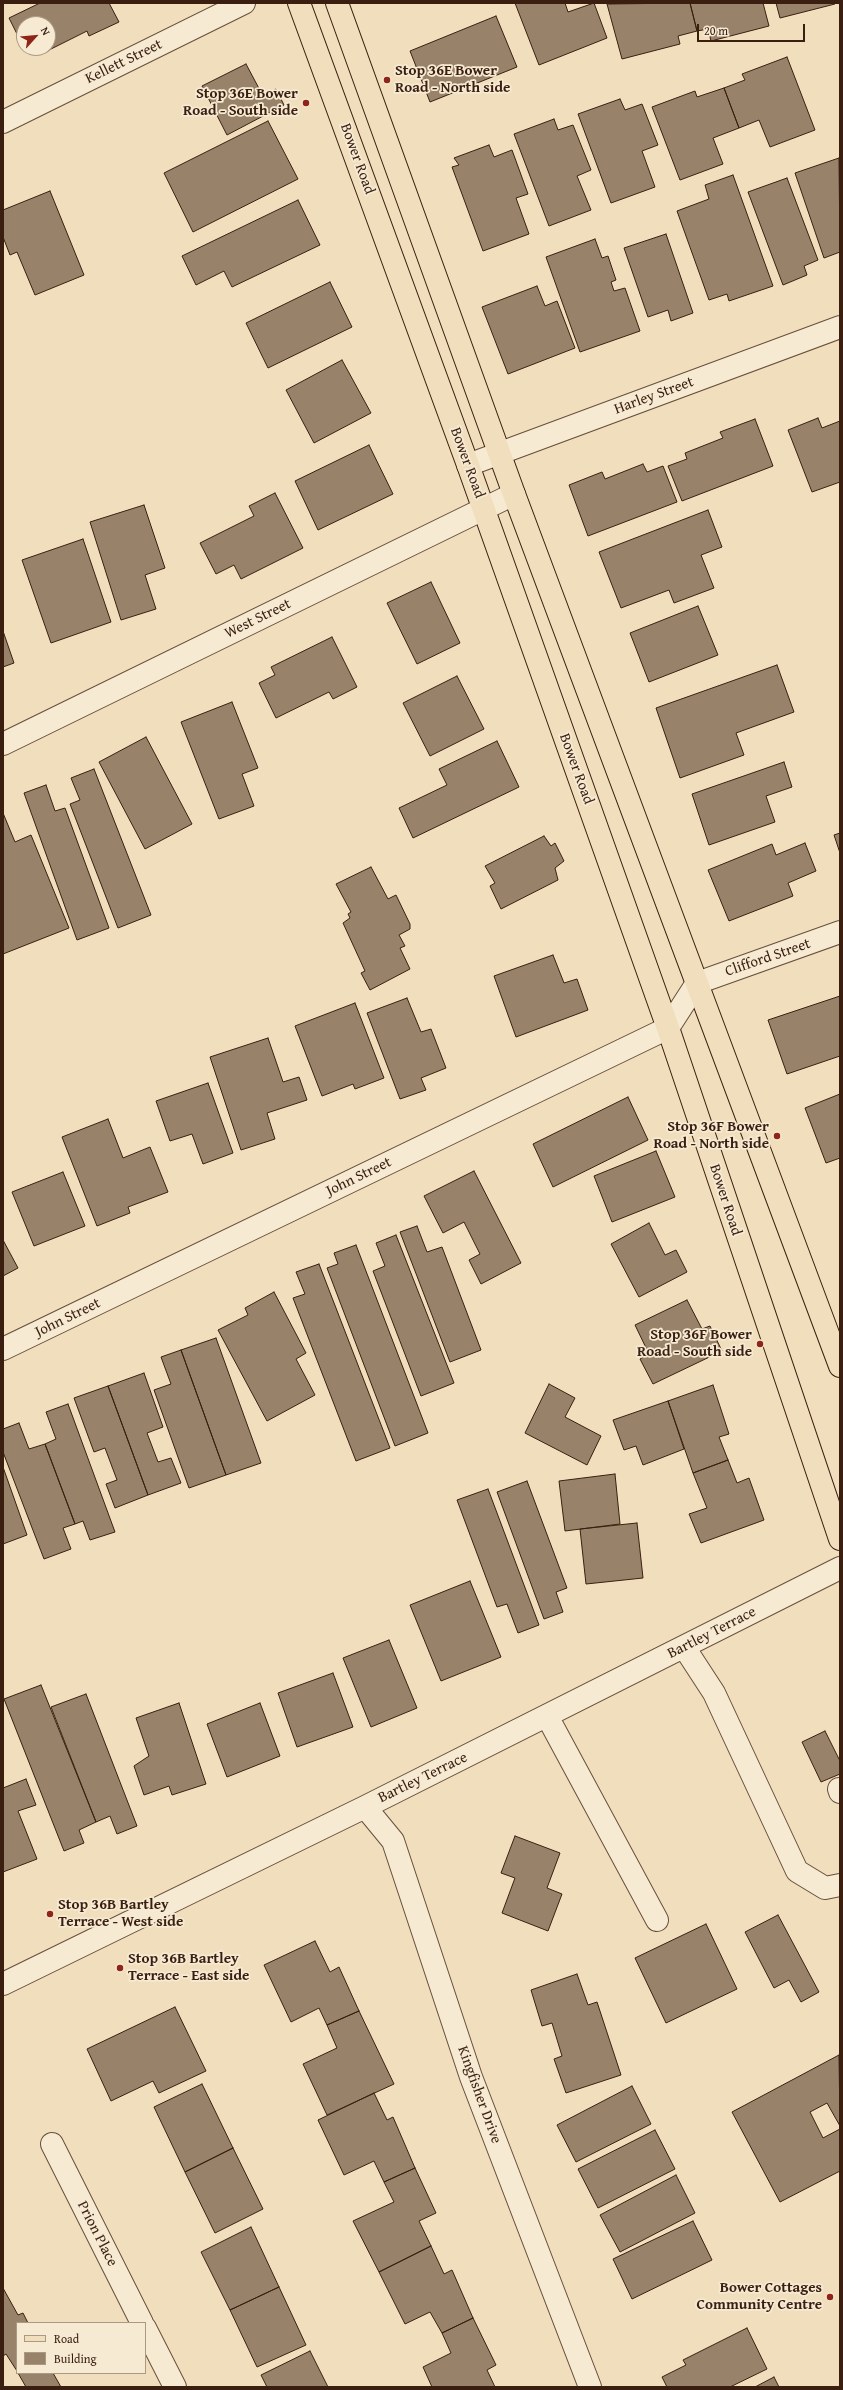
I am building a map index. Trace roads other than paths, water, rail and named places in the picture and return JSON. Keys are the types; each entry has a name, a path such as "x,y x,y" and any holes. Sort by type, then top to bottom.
{"main road":[{"name":"Bower Road","path":"299,3 484,508 668,1028 840,1539"},
{"path":"337,3 514,494 840,1366"}],"street":[{"name":"Kellett Street","path":"3,122 244,3"},
{"name":"Harley Street","path":"468,465 840,327"},
{"name":"West Street","path":"3,744 514,494"},
{"name":"Clifford Street","path":"697,983 840,932"},
{"path":"668,1028 697,983"},
{"name":"John Street","path":"3,1349 668,1028"},
{"name":"Bartley Terrace","path":"3,1984 365,1807 840,1568"},
{"path":"684,1647 714,1693 797,1871 825,1888 840,1885"},
{"path":"547,1716 657,1920"},
{"name":"Kingfisher Drive","path":"365,1807 393,1841 471,2077 590,2387"},
{"name":"Prion Place","path":"52,2144 141,2322"},
{"path":"146,2330 175,2387"}],"place":[{"name":"Stop 36E Bower Road - North side","path":"387,80"},
{"name":"Stop 36E Bower Road - South side","path":"306,103"},
{"name":"Stop 36F Bower Road - North side","path":"777,1136"},
{"name":"Stop 36F Bower Road - South side","path":"760,1344"},
{"name":"Stop 36B Bartley Terrace - West side","path":"50,1914"},
{"name":"Stop 36B Bartley Terrace - East side","path":"120,1968"},
{"name":"Bower Cottages Community Centre","path":"830,2297"}]}
